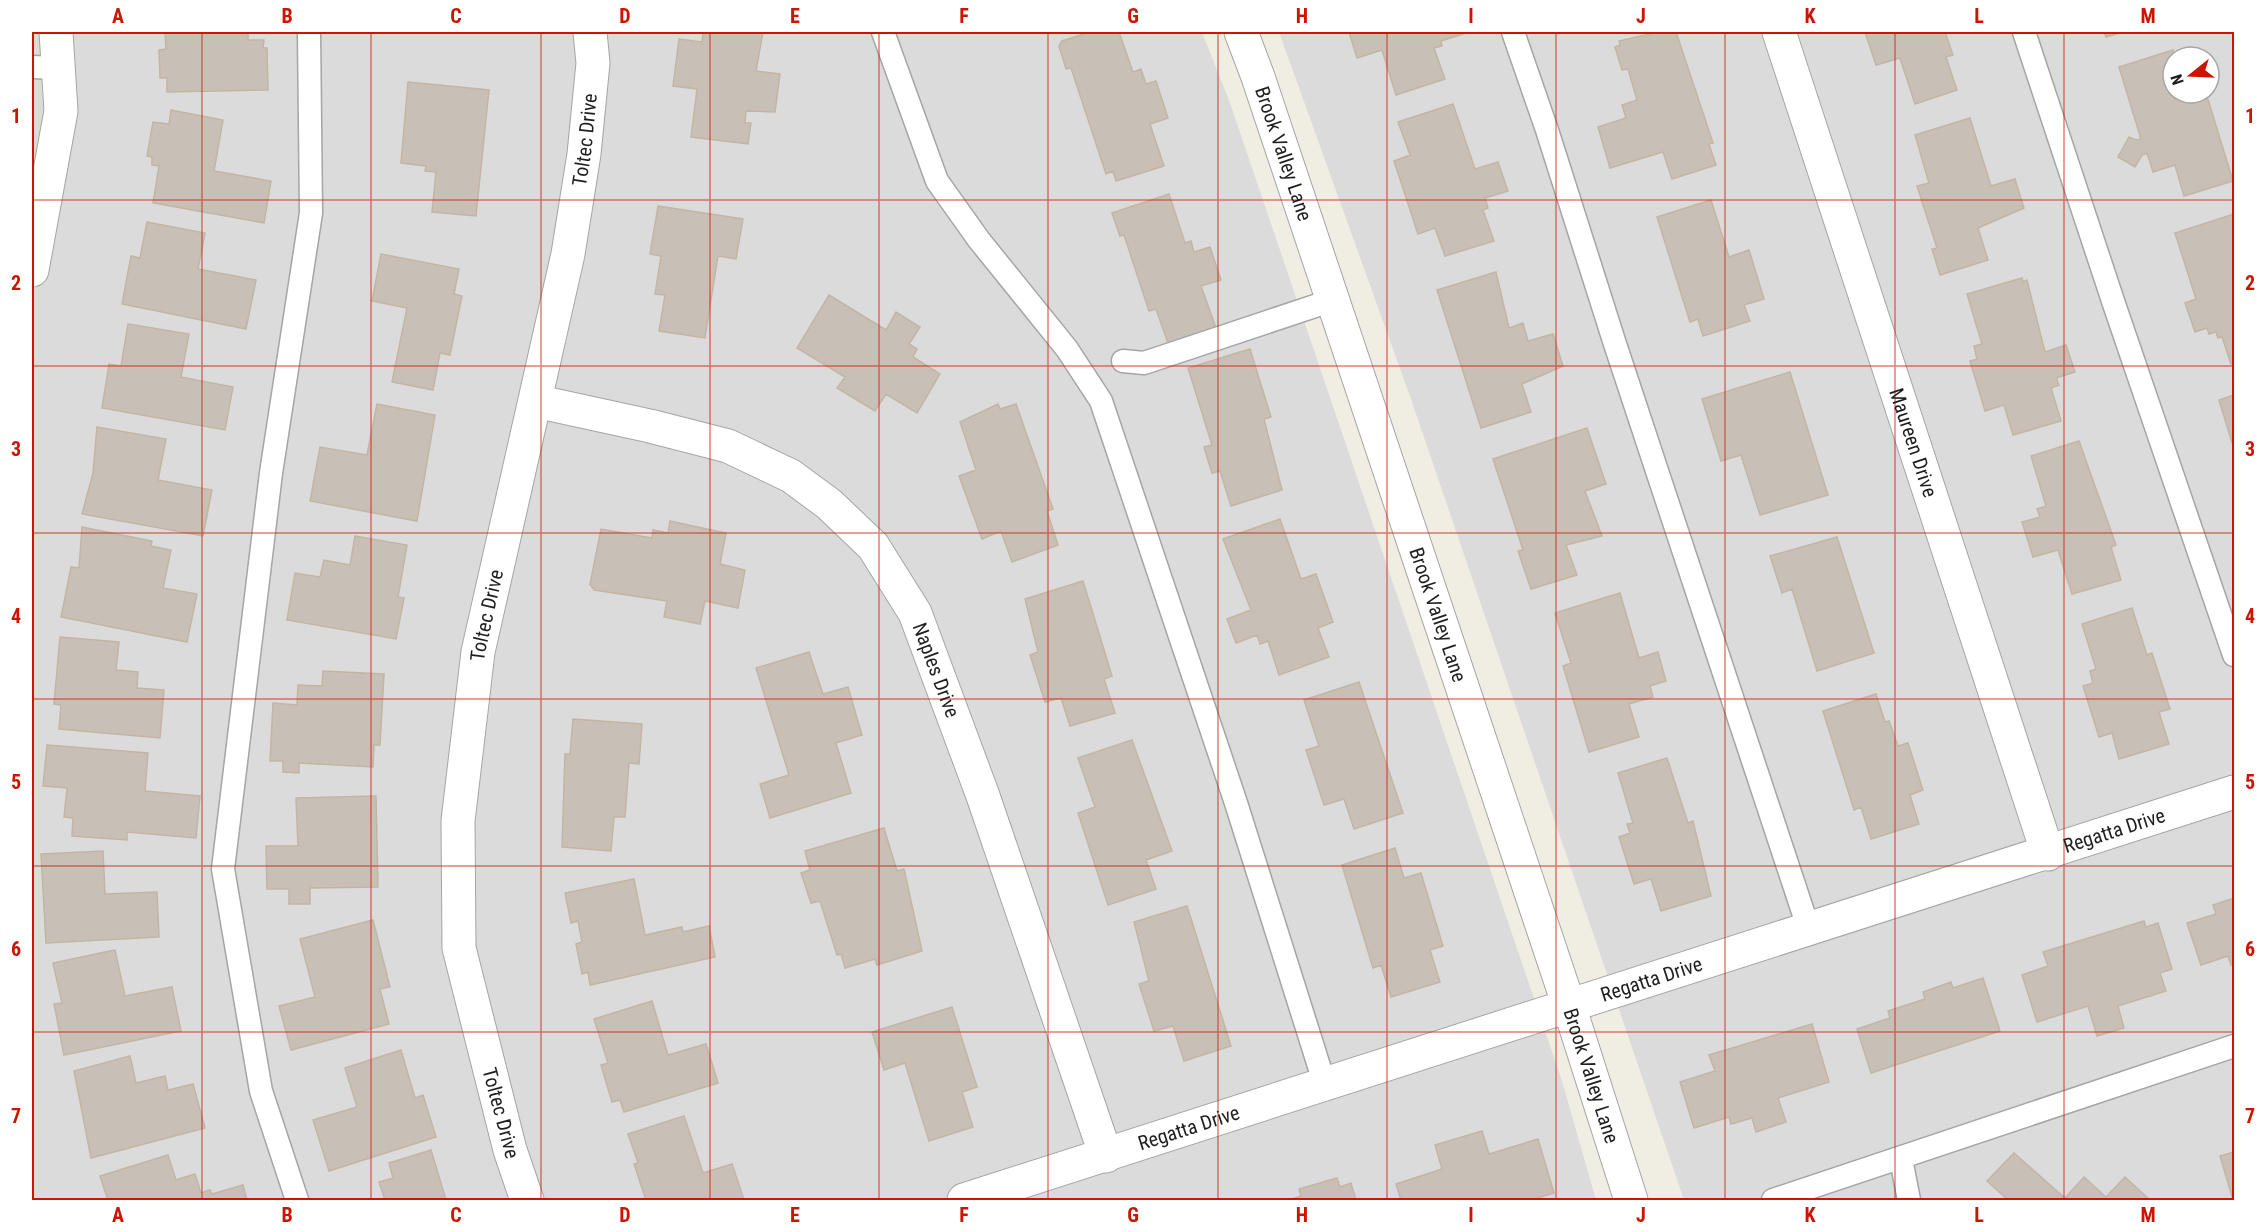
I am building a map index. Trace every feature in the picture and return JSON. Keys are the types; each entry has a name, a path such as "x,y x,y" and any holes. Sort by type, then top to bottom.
{"street":[{"path":"32,270 61,111 45,67 56,32"},
{"name":"Toltec Drive","path":"527,1200 510,1150 459,948 458,821 478,652 568,254 584,154 593,63 590,32"},
{"name":"Brook Valley Lane","path":"1241,32 1569,1006 1631,1200"},
{"name":"Maureen Drive","path":"1779,32 2048,854"},
{"name":"Naples Drive","path":"535,401 728,446 791,476 829,504 873,546 915,613 983,796 1106,1156"},
{"name":"Regatta Drive","path":"964,1200 2048,854 2235,792"}],"lane":[{"path":"297,1200 261,1091 223,869 271,473 311,213 309,32"},
{"path":"884,32 937,181 979,240 1067,349 1101,401 1236,803 1325,1085"},
{"path":"1513,32 1809,930"},
{"path":"2024,32 2114,304 2235,655"},
{"path":"1123,361 1144,363 1333,300"},
{"path":"1773,1200 2235,1046"},
{"path":"1901,1159 1909,1200"}],"shaded area":[{"path":"32,32 1202,32 1230,103 1562,1081 1596,1200 32,1200"},
{"path":"1279,32 2234,32 2234,1200 1684,1200 1412,402"}],"building":[{"path":"165,32 248,32 248,40 264,40 263,48 267,48 268,90 167,92 167,78 160,78 159,50 166,49"},
{"path":"703,32 763,32 756,71 780,74 775,112 746,111 745,123 751,123 748,144 691,137 697,89 673,86 679,39 702,42"},
{"path":"1090,32 1119,32 1133,72 1141,69 1146,84 1156,81 1168,118 1150,124 1164,166 1116,181 1113,171 1106,174 1071,68 1066,69 1059,46 1062,41"},
{"path":"1349,32 1469,32 1441,41 1442,46 1434,48 1445,79 1396,95 1382,50 1357,58"},
{"path":"1658,32 1676,32 1713,143 1709,144 1716,165 1672,179 1663,152 1610,168 1598,127 1626,118 1622,105 1637,100 1628,69 1622,70 1615,47 1620,45 1619,41"},
{"path":"1865,32 1945,32 1953,55 1946,57 1957,90 1915,104 1900,58 1876,65"},
{"path":"2104,32 2123,32 2106,37"},
{"path":"2161,54 2161,105 2210,105 2233,181 2184,196 2175,165 2153,172 2147,153 2142,155 2135,167 2118,157 2129,137 2136,140 2141,139 2119,67"},
{"path":"408,82 489,90 476,216 432,212 436,172 425,171 426,166 401,163"},
{"path":"1453,104 1475,169 1498,162 1508,191 1485,198 1488,208 1483,210 1494,241 1445,256 1435,228 1418,234 1394,161 1410,155 1398,122"},
{"path":"171,110 223,120 214,171 271,181 264,223 153,203 159,166 152,165 152,157 147,156 153,122 169,124"},
{"path":"1970,118 1991,186 2015,179 2024,208 1978,228 1988,260 1940,275 1932,249 1937,248 1917,186 1929,183 1915,135"},
{"path":"1169,194 1185,243 1191,241 1194,252 1210,247 1221,280 1201,286 1216,328 1168,343 1156,309 1149,311 1124,235 1120,236 1112,213"},
{"path":"1711,200 1729,257 1749,250 1764,299 1744,305 1750,321 1703,336 1698,319 1690,322 1657,217"},
{"path":"658,206 743,219 736,259 718,256 705,338 659,331 665,295 655,294 661,256 650,254"},
{"path":"2234,214 2234,363 2231,364 2222,337 2218,338 2216,332 2209,334 2207,328 2195,332 2185,303 2196,299 2175,233"},
{"path":"147,222 205,233 198,269 256,280 246,329 122,304 131,256 140,258"},
{"path":"381,254 459,269 454,294 462,296 450,355 440,353 433,390 392,382 407,308 372,301"},
{"path":"1496,272 1509,328 1523,323 1528,341 1553,334 1563,366 1522,384 1531,412 1481,428 1437,290"},
{"path":"2022,278 2023,282 2027,280 2045,352 2066,345 2075,372 2056,378 2059,385 2051,388 2061,421 2013,435 2004,405 1985,411 1970,361 1977,359 1974,346 1982,344 1967,294"},
{"path":"829,295 886,330 896,312 920,327 909,344 917,349 913,357 940,374 917,413 886,394 875,411 837,388 845,377 797,348"},
{"path":"128,324 189,334 181,377 233,387 225,430 102,408 109,364 121,366"},
{"path":"1250,349 1271,417 1264,419 1282,490 1231,506 1220,471 1212,473 1204,447 1212,445 1188,368"},
{"path":"1790,372 1828,495 1760,515 1741,455 1721,461 1702,399"},
{"path":"2234,395 2234,449 2219,400"},
{"path":"377,404 435,415 417,521 310,501 320,447 367,455"},
{"path":"998,404 1000,409 1016,404 1053,509 1047,511 1058,545 1012,562 1001,531 982,539 959,476 976,470 960,422"},
{"path":"97,427 166,439 158,480 212,490 203,536 82,514 93,473"},
{"path":"1587,428 1606,484 1585,491 1602,536 1566,545 1577,575 1531,589 1518,551 1523,550 1493,459"},
{"path":"2079,441 2116,545 2111,547 2121,580 2072,594 2058,550 2033,557 2022,522 2040,517 2037,509 2046,506 2031,456"},
{"path":"1280,519 1301,579 1316,574 1333,622 1318,628 1329,657 1279,675 1268,641 1260,644 1257,635 1236,643 1227,619 1251,610 1223,539"},
{"path":"670,521 726,533 720,564 745,570 738,608 705,601 700,624 664,617 667,601 594,590 590,584 601,529 652,538 653,530 668,533"},
{"path":"82,527 152,541 151,546 171,550 163,588 197,594 187,642 61,617 71,567 79,568"},
{"path":"355,536 407,545 398,597 404,598 396,639 287,620 295,573 320,577 324,560 350,565"},
{"path":"1837,537 1874,653 1817,671 1792,589 1782,593 1770,556"},
{"path":"1083,581 1112,676 1104,679 1115,713 1070,726 1061,698 1045,702 1030,655 1038,652 1025,599"},
{"path":"1620,593 1639,658 1658,652 1666,681 1650,686 1653,697 1629,704 1639,737 1589,752 1563,666 1571,663 1555,613"},
{"path":"2132,608 2147,655 2152,653 2170,709 2159,712 2169,744 2119,759 2112,733 2099,737 2083,686 2093,683 2090,671 2096,669 2082,624"},
{"path":"60,637 119,642 116,670 138,672 137,688 164,690 160,738 59,729 61,705 54,704"},
{"path":"809,652 823,694 848,687 862,735 836,743 851,793 770,818 760,784 789,775 756,668"},
{"path":"323,671 384,674 380,745 374,745 373,767 299,763 299,773 283,772 283,761 270,761 273,703 297,705 298,685 322,686"},
{"path":"1359,682 1403,813 1354,829 1344,799 1324,805 1306,750 1319,746 1304,700"},
{"path":"1876,694 1885,722 1889,721 1898,746 1908,743 1923,790 1910,795 1919,824 1871,839 1861,807 1854,810 1823,711"},
{"path":"573,719 642,724 639,764 629,763 625,817 614,817 611,851 562,847 565,754 570,754"},
{"path":"1132,740 1172,851 1146,860 1156,889 1108,905 1078,813 1095,807 1078,758"},
{"path":"47,745 148,753 145,791 200,796 196,838 127,832 127,840 72,836 73,818 64,817 67,788 43,786"},
{"path":"1667,758 1688,823 1693,821 1711,896 1661,911 1651,879 1634,884 1619,837 1630,833 1627,824 1633,823 1618,773"},
{"path":"376,796 378,887 310,888 310,904 289,904 289,889 267,889 266,846 298,846 296,798"},
{"path":"884,828 897,871 904,869 922,951 877,965 875,959 845,968 841,954 837,955 820,901 811,903 801,873 810,870 805,851"},
{"path":"1395,848 1404,878 1421,873 1443,946 1430,950 1440,982 1391,997 1381,965 1373,968 1342,865"},
{"path":"103,851 105,894 157,892 159,937 46,943 41,854"},
{"path":"634,879 645,935 682,927 683,932 709,926 715,957 590,985 588,972 582,974 576,944 582,942 578,921 571,923 565,893"},
{"path":"2234,898 2234,963 2231,965 2228,956 2201,965 2187,923 2216,914 2213,905"},
{"path":"1187,906 1231,1046 1184,1061 1173,1026 1154,1031 1139,984 1149,981 1134,922"},
{"path":"373,920 390,987 380,989 389,1024 291,1050 279,1006 315,997 300,939"},
{"path":"2144,921 2146,927 2158,923 2172,969 2160,973 2166,991 2118,1006 2124,1028 2097,1036 2088,1006 2037,1022 2022,975 2048,966 2043,952"},
{"path":"115,950 125,996 172,987 181,1031 64,1055 54,1004 62,1003 53,963"},
{"path":"1983,978 2000,1031 1871,1073 1857,1029 1890,1018 1888,1011 1925,999 1923,992 1951,982 1953,988"},
{"path":"652,1001 668,1055 706,1044 718,1083 624,1112 620,1100 612,1102 601,1065 608,1063 594,1019"},
{"path":"952,1007 977,1087 962,1092 973,1127 929,1141 905,1063 884,1070 872,1032"},
{"path":"1812,1024 1829,1082 1778,1098 1786,1122 1756,1132 1752,1118 1731,1124 1729,1117 1694,1128 1680,1082 1715,1071 1709,1055"},
{"path":"401,1050 415,1098 423,1095 436,1137 329,1171 313,1120 357,1107 345,1068"},
{"path":"130,1056 136,1083 165,1076 168,1090 193,1084 205,1128 91,1158 74,1071"},
{"path":"684,1116 703,1173 732,1164 744,1200 646,1200 634,1164 638,1163 628,1134"},
{"path":"1482,1131 1489,1154 1538,1139 1554,1193 1531,1200 1401,1200 1396,1184 1442,1169 1435,1145"},
{"path":"431,1150 446,1200 385,1200 379,1182 393,1178 389,1163"},
{"path":"2234,1152 2234,1200 2233,1200 2220,1156"},
{"path":"2014,1153 2065,1198 2084,1177 2106,1197 2125,1177 2150,1200 2008,1200 1987,1181"},
{"path":"168,1155 176,1180 195,1174 201,1193 210,1190 212,1194 243,1185 247,1200 108,1200 100,1176"},
{"path":"1337,1178 1340,1187 1351,1183 1356,1200 1289,1200 1301,1196 1299,1189"}]}
